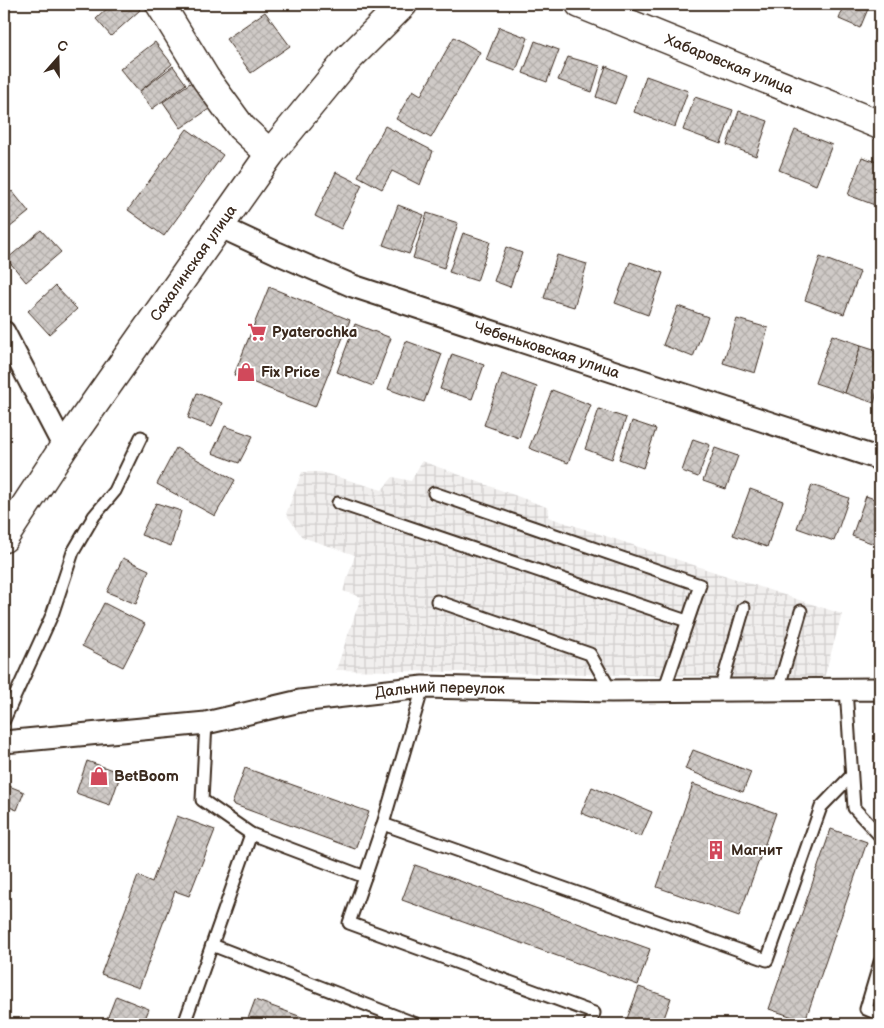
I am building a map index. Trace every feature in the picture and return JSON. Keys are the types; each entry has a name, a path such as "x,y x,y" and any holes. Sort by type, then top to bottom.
{"main road":[{"path":"160,4 206,79 241,127 270,154"},
{"name":"Сахалинская улица","path":"4,538 64,447 270,154 348,59 403,4"},
{"name":"Хабаровская улица","path":"580,4 880,125"}],"street":[{"name":"Чебеньковская улица","path":"220,226 353,286 880,459"},
{"path":"4,332 64,447"},
{"name":"Дальний переулок","path":"4,742 206,723 300,701 424,687 611,691 846,689 874,689 880,691"}],"lane":[{"path":"4,720 52,615 73,552 94,516 115,490 142,437"},
{"path":"434,493 700,585 664,690"},
{"path":"338,503 688,621"},
{"path":"437,602 590,654 611,691"},
{"path":"720,690 744,608"},
{"path":"778,690 801,611"},
{"path":"424,687 383,824 349,923 594,1013 590,1024"},
{"path":"846,689 854,808 880,836"},
{"path":"206,723 202,800 252,834 365,877"},
{"path":"383,824 767,960 821,806 851,776"},
{"path":"184,1024 252,834"},
{"path":"212,945 416,1024"},
{"path":"880,962 866,1009 880,1014"}],"shaded area":[{"path":"422,461 549,508 548,517 842,614 824,678 336,670 361,597 343,591 355,555 302,537 286,514 302,472 321,472 382,490 393,477 411,481"}],"building":[{"path":"112,4 135,4 140,10 111,36 96,19"},
{"path":"845,4 870,4 860,28 839,19"},
{"path":"265,12 290,46 251,73 226,39"},
{"path":"499,27 528,38 516,71 486,60"},
{"path":"454,37 480,52 431,138 396,119 413,90 421,95"},
{"path":"535,41 559,50 547,82 523,73"},
{"path":"155,42 172,64 139,92 120,69"},
{"path":"568,57 600,66 592,92 558,80"},
{"path":"173,66 186,84 152,109 139,92"},
{"path":"606,66 626,75 615,104 596,97"},
{"path":"646,76 688,91 675,127 634,112"},
{"path":"193,81 212,107 181,128 163,102"},
{"path":"695,97 733,110 721,144 683,130"},
{"path":"739,111 768,121 756,156 727,145"},
{"path":"385,126 433,151 420,185 392,171 382,189 358,176"},
{"path":"187,129 223,155 164,236 128,210"},
{"path":"795,130 832,145 816,185 779,170"},
{"path":"862,157 880,163 880,207 848,195"},
{"path":"336,172 362,185 341,229 315,216"},
{"path":"12,191 29,212 4,232 4,198"},
{"path":"398,205 424,215 409,254 383,245"},
{"path":"427,213 458,223 444,268 413,258"},
{"path":"41,230 61,252 26,282 7,259"},
{"path":"463,233 490,242 477,281 449,272"},
{"path":"506,247 522,253 510,287 494,281"},
{"path":"557,255 587,264 574,307 544,298"},
{"path":"820,257 860,272 844,314 805,300"},
{"path":"630,262 663,273 648,315 615,303"},
{"path":"55,286 77,309 49,334 28,311"},
{"path":"269,287 350,320 315,407 234,375"},
{"path":"678,306 708,317 693,357 663,345"},
{"path":"737,319 768,328 755,373 723,363"},
{"path":"355,324 391,338 373,386 337,372"},
{"path":"832,335 861,345 845,393 815,383"},
{"path":"406,341 442,354 424,402 388,389"},
{"path":"861,345 880,351 880,382 874,403 845,393"},
{"path":"452,354 484,365 472,399 440,389"},
{"path":"502,374 537,387 519,438 484,425"},
{"path":"552,390 591,405 568,463 529,448"},
{"path":"197,393 222,403 212,427 188,418"},
{"path":"599,409 626,418 612,459 585,449"},
{"path":"632,421 656,429 643,468 619,459"},
{"path":"225,426 253,436 239,463 212,453"},
{"path":"693,439 710,445 698,477 682,471"},
{"path":"176,448 235,480 215,516 157,484"},
{"path":"715,448 738,456 726,489 703,481"},
{"path":"812,485 849,498 834,541 797,528"},
{"path":"750,489 783,501 767,547 733,535"},
{"path":"866,496 880,501 880,546 852,536"},
{"path":"156,503 181,511 171,546 141,535"},
{"path":"123,558 149,570 136,604 107,592"},
{"path":"104,603 145,624 123,667 82,646"},
{"path":"693,750 751,772 743,792 685,769"},
{"path":"87,761 121,773 110,805 76,793"},
{"path":"245,768 369,812 355,849 232,804"},
{"path":"4,784 24,792 17,810 4,805"},
{"name":"Магнит","path":"693,784 776,813 739,916 657,887"},
{"path":"592,787 652,812 641,837 581,813"},
{"path":"177,816 215,830 189,896 175,891 139,988 101,974 138,876 152,882"},
{"path":"831,829 867,842 805,1021 769,1009"},
{"path":"415,865 650,949 638,985 402,900"},
{"path":"639,987 671,998 662,1024 625,1024"},
{"path":"116,996 149,1009 143,1024 105,1024"},
{"path":"255,1000 321,1024 246,1024"}],"place":[{"name":"Pyaterochka","path":"257,332"},
{"name":"Fix Price","path":"246,372"},
{"name":"BetBoom","path":"99,776"},
{"name":"Магнит","path":"716,850"}]}
